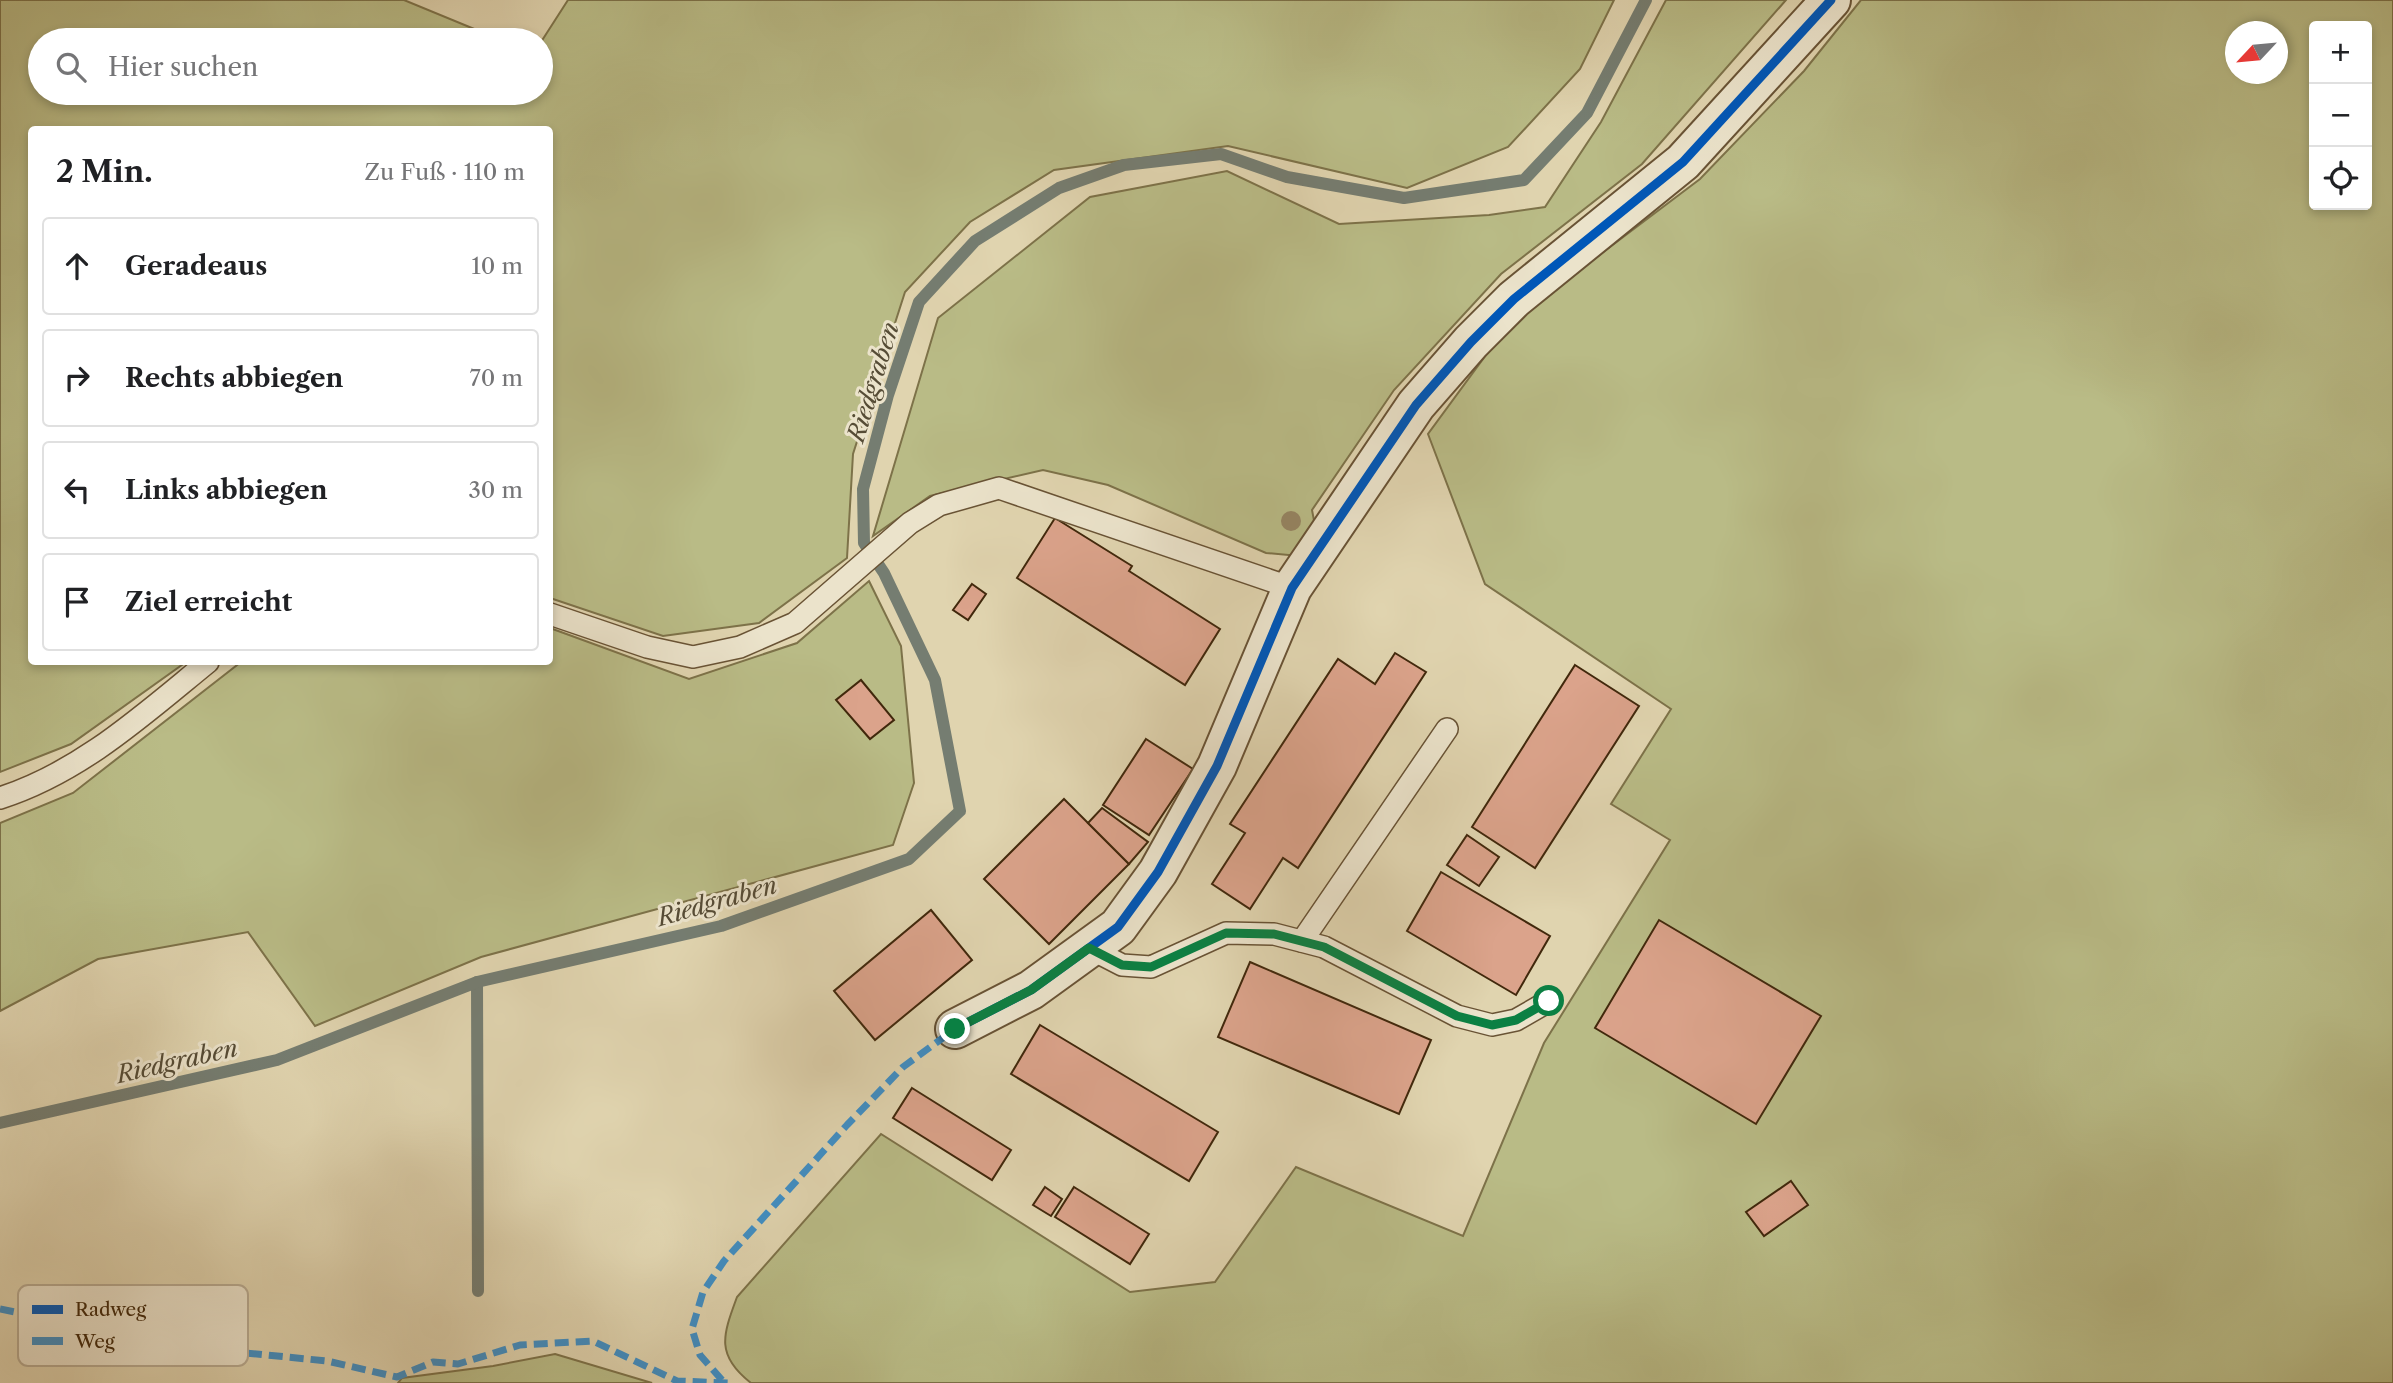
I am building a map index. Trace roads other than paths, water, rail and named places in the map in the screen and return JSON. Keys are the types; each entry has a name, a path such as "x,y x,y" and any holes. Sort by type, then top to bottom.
{"street":[{"path":"955,1029 1031,990 1118,927 1158,872 1217,766 1292,588 1416,405 1471,342 1514,299 1683,162 1831,0"}],"lane":[{"path":"553,615 648,647 693,657 740,647 795,623 883,546 939,505 999,488 1292,588"},
{"path":"0,798 34,787 89,757 204,665"},
{"path":"1302,941 1447,729"},
{"path":"1089,948 1122,965 1151,967 1226,933 1274,934 1324,947 1457,1016 1492,1025 1516,1020 1549,1001"}],"waterway":[{"name":"Riedgraben","path":"0,1123 277,1060 477,982 721,926 909,859 960,811 935,680 884,573 864,543 863,489 888,395 919,302 975,241 1059,188 1124,165 1221,154 1287,177 1404,198 1524,180 1587,113 1646,0"},
{"name":"Riedgraben","path":"477,982 478,1291"}]}
